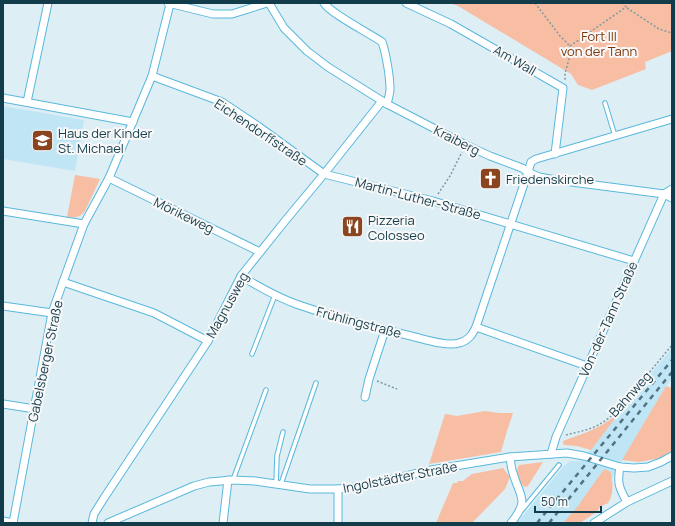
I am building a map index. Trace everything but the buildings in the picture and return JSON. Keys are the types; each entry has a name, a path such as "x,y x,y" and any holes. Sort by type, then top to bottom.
{"street":[{"path":"27,102 48,3"},
{"path":"169,3 213,14 232,14 268,3"},
{"name":"Gabelsberger Straße","path":"13,523 52,314 84,224 108,178 152,76 169,3"},
{"name":"Kraiberg","path":"268,3 284,28 307,51 328,67 384,102 466,145 522,168 539,177 664,194"},
{"path":"324,3 340,17 382,42 385,49 390,84 390,91 384,102"},
{"name":"Am Wall","path":"406,3 451,24 564,88"},
{"name":"Eichendorffstraße","path":"152,76 222,102 324,174"},
{"path":"555,154 564,88"},
{"path":"3,98 133,122"},
{"name":"Magnusweg","path":"92,523 94,514 104,498 208,341 241,276 384,102"},
{"path":"511,223 531,162 536,159 672,119"},
{"name":"Martin-Luther-Straße","path":"324,174 433,201 511,223 634,261"},
{"name":"Mörikeweg","path":"108,178 260,252"},
{"path":"664,194 672,189"},
{"path":"664,194 672,198"},
{"name":"Von-der-Tann Straße","path":"551,454 556,437 664,194"},
{"path":"3,211 84,224"},
{"name":"Frühlingstraße","path":"241,276 276,295 325,313 385,330 433,341 458,344 472,336 476,327 511,223"},
{"path":"63,282 154,313 208,341"},
{"path":"3,306 52,314"},
{"path":"476,327 587,366"},
{"path":"365,397 369,378 385,330"},
{"path":"3,404 35,409"},
{"name":"Ingolstädter Straße","path":"108,523 194,486 209,482 231,480 254,481 310,489 338,489 364,486 431,470 510,458 566,453 579,455 620,467 634,468 648,467 672,456"},
{"path":"510,458 512,473 522,495 522,507 519,514 511,523"},
{"path":"620,467 618,478 621,492 627,502"},
{"path":"223,523 231,480"},
{"path":"594,523 627,502 672,481"},
{"path":"338,489 338,523"},
{"path":"3,521 13,523"}],"lane":[{"path":"605,103 615,136"},
{"path":"252,354 276,295"},
{"path":"279,484 316,383"},
{"path":"231,480 266,390"},
{"path":"279,484 277,456 283,432"},
{"path":"519,514 559,465"}],"path":[{"path":"535,3 560,36 570,46 570,56 565,73 564,88"},
{"path":"623,3 626,7 659,29 672,33"},
{"path":"570,46 626,7"},
{"path":"433,201 450,176 466,145"},
{"name":"Bahnweg","path":"556,437 599,424 614,413 620,408 672,345"},
{"path":"369,378 397,388"}],"shaded area":[{"name":"Haus der Kinder St. Michael","path":"3,106 84,120 75,171 3,159"},
{"path":"672,348 672,379 666,386 612,478 578,523 517,523 563,467 570,461 581,461"}],"green space":[{"name":"Fort III von der Tann","path":"450,3 672,3 672,51 645,62 646,69 592,90 578,85 571,74 458,6"},
{"path":"75,175 100,179 85,211 77,217 67,217"},
{"path":"666,386 672,388 672,451 661,458 639,462 622,460"},
{"path":"623,408 591,450 577,446 564,445 563,441 598,427 612,418"},
{"path":"485,411 513,413 501,452 429,464 445,414 457,416"},
{"path":"543,462 528,486 523,486 517,473 519,465"},
{"path":"503,468 510,477 505,489 472,523 436,523 453,483 463,481 472,474"},
{"path":"605,469 611,473 612,486 612,494 607,504 599,508 598,511 580,523 563,523 579,505"}],"railway":[{"path":"537,523 672,360"},
{"path":"549,523 672,372"}],"place":[{"name":"Haus der Kinder St. Michael","path":"42,140"},
{"name":"Friedenskirche","path":"491,179"},
{"name":"Pizzeria Colosseo","path":"352,227"}]}
